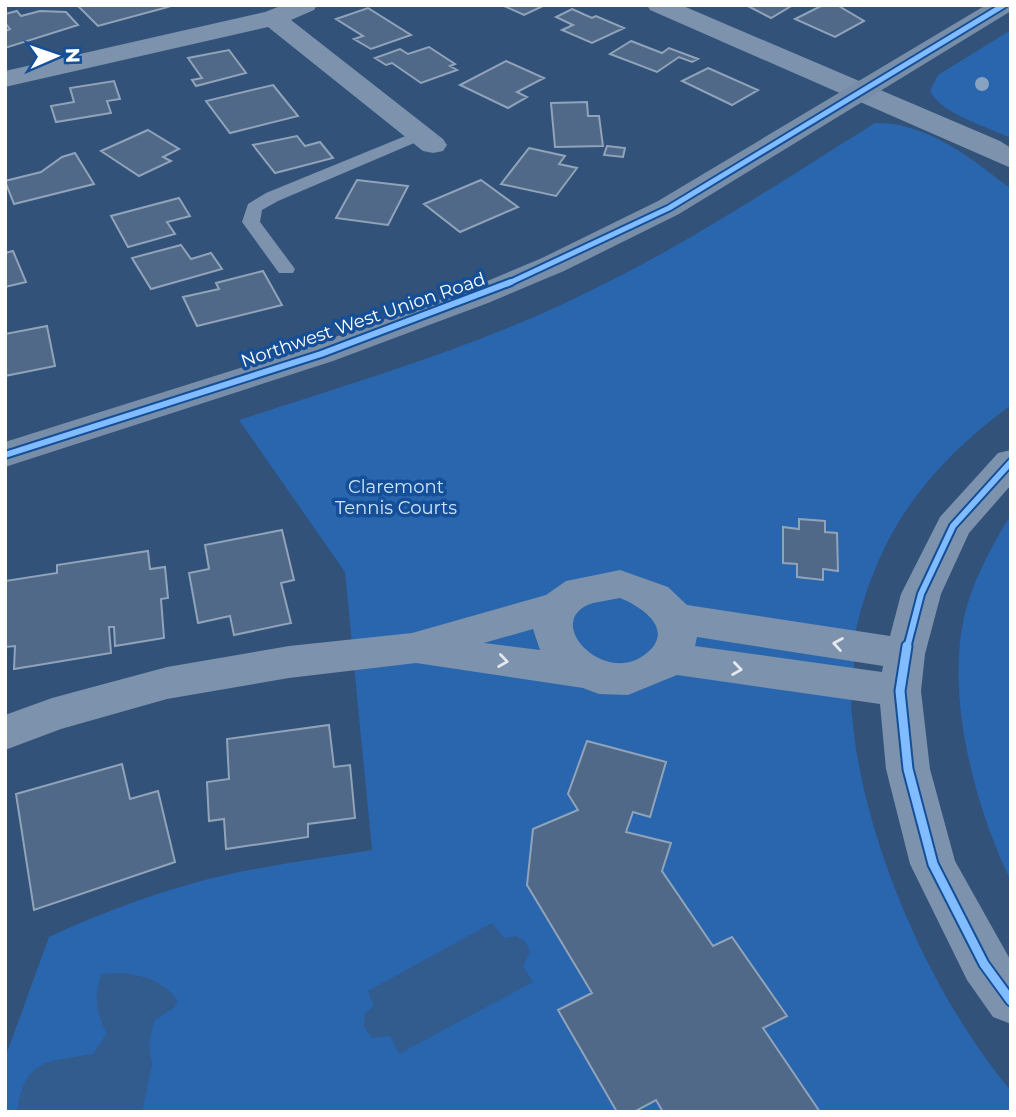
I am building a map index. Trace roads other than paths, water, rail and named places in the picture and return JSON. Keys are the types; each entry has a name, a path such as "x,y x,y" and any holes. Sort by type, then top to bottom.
{"main road":[{"name":"Northwest West Union Road","path":"5,455 463,304 630,228 1003,5"}],"street":[{"path":"5,79 273,18 305,5"},
{"path":"659,5 990,147 1011,160"},
{"path":"273,18 426,140"},
{"path":"1011,462 953,526 921,594 902,673 908,769 933,864 984,964 1011,1001"},
{"path":"5,733 105,700 226,671 411,649 559,606 575,592 596,585 620,584 643,589 662,602 674,618 678,637 669,658 655,669 634,677 608,678 583,672 411,649"},
{"path":"559,606 552,623 553,642 564,659 583,672"},
{"path":"674,618 902,673"},
{"path":"669,658 902,673"}],"lane":[{"path":"286,269 251,222 254,208 272,197 426,140"}],"park label":[{"name":"Claremont Tennis Courts","path":"396,497"}]}
